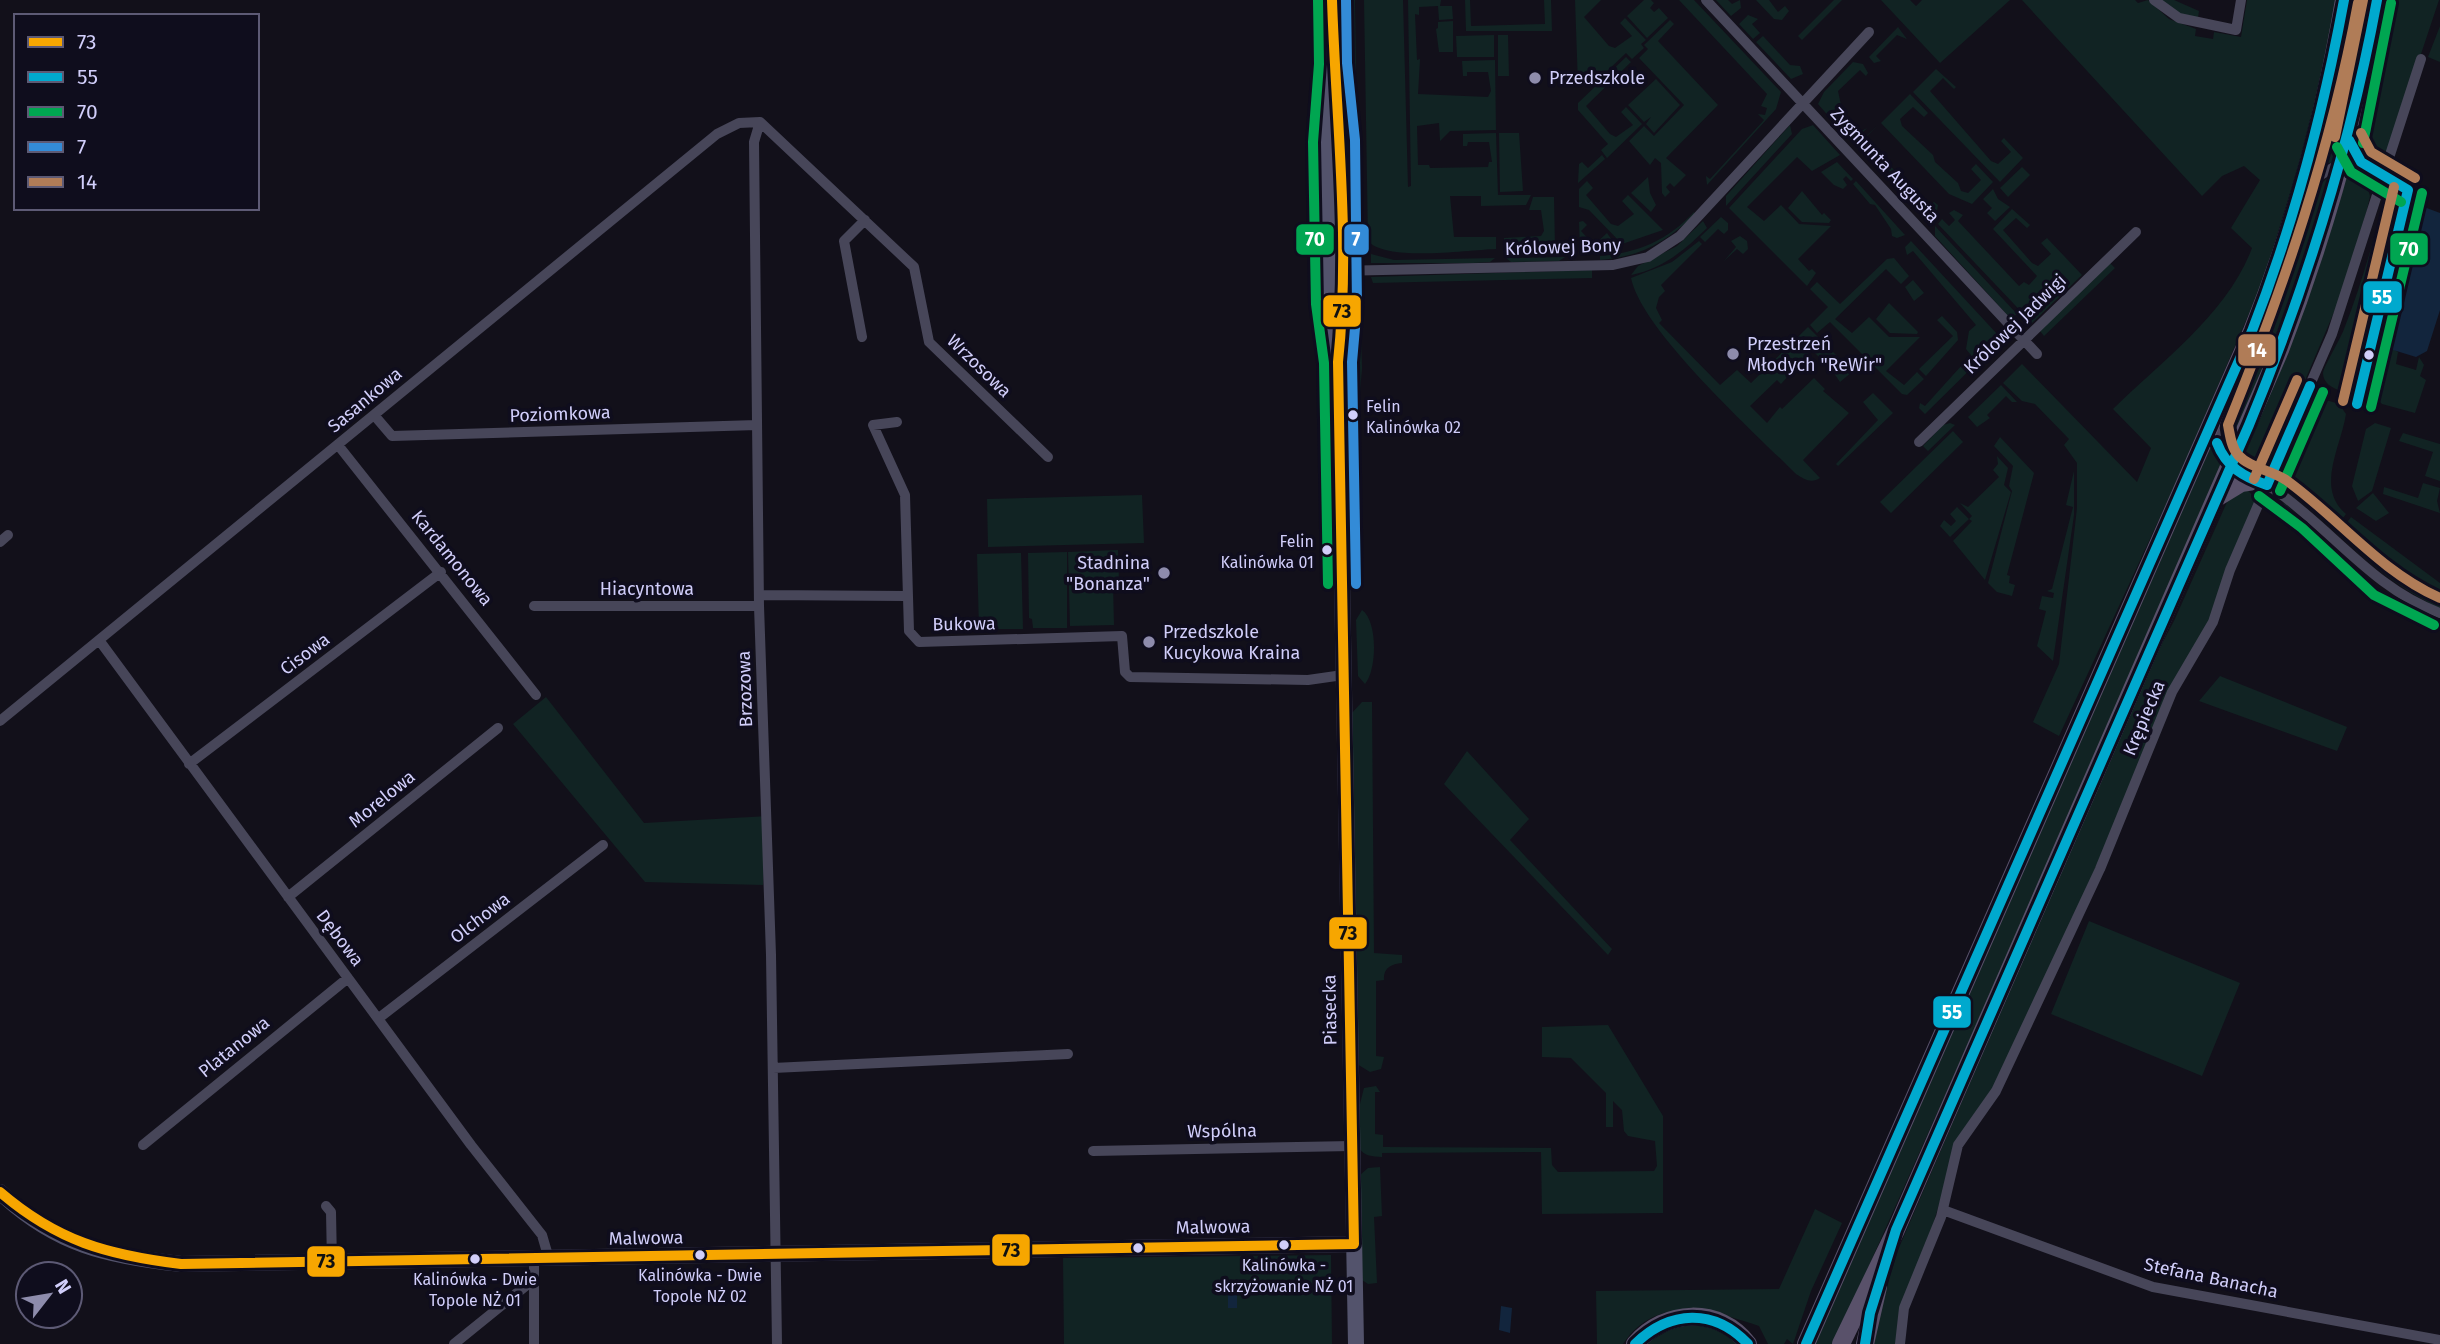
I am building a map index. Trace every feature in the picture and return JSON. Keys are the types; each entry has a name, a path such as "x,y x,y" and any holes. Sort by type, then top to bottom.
{"main road":[{"path":"1806,1344 2214,423 2264,300 2301,187 2325,98 2344,0"},
{"path":"1841,1344 1896,1230 2231,468 2298,304 2342,167 2377,0"},
{"path":"2218,497 2241,483 2261,483"},
{"path":"1865,1344 1870,1313 1896,1230"},
{"path":"1634,1344 1644,1333 1664,1322 1694,1317 1722,1322 1748,1344"}],"street":[{"name":"Piasecka","path":"1332,0 1333,64 1327,142 1336,271 1329,304 1338,362 1356,1344"},
{"name":"Zygmunta Augusta","path":"1706,0 2037,354"},
{"path":"2154,0 2179,18 2236,30 2241,0"},
{"name":"Królowej Bony","path":"1336,271 1613,265 1648,257 1680,236 1869,32"},
{"name":"Krępiecka","path":"1900,1344 1904,1308 1943,1210 1958,1145 1996,1091 2100,869 2172,692 2213,622 2261,483 2332,334 2380,175 2421,59"},
{"name":"Wrzosowa","path":"760,122 914,267 929,342 1048,457"},
{"name":"Sasankowa","path":"0,721 717,134 738,123 760,122"},
{"name":"Brzozowa","path":"760,122 754,142 757,425 777,1344"},
{"path":"2349,140 2361,162 2380,175"},
{"path":"2301,187 2327,170 2342,167 2380,175"},
{"path":"862,337 844,241 864,220"},
{"name":"Królowej Jadwigi","path":"1919,442 2136,232"},
{"name":"Poziomkowa","path":"374,415 392,436 757,425"},
{"name":"Bukowa","path":"897,422 873,425 905,495 909,631 919,642 1122,636 1125,672 1130,677 1308,680 1343,676"},
{"path":"2214,423 2219,450 2231,468 2261,483 2311,517 2384,584 2440,613"},
{"name":"Kardamonowa","path":"338,445 537,695"},
{"name":"Cisowa","path":"189,764 441,572"},
{"path":"760,600 906,596"},
{"name":"Hiacyntowa","path":"534,606 760,600"},
{"name":"Dębowa","path":"99,640 471,1145 541,1235 542,1259"},
{"name":"Morelowa","path":"288,897 498,728"},
{"name":"Olchowa","path":"379,1018 603,845"},
{"name":"Platanowa","path":"143,1144 348,978"},
{"path":"773,1068 1068,1054"},
{"name":"Wspólna","path":"1093,1151 1353,1146"},
{"name":"Malwowa","path":"0,1192 53,1233 110,1255 181,1264 1354,1244"},
{"path":"326,1206 331,1212 332,1263"},
{"name":"Stefana Banacha","path":"1943,1210 2153,1287 2440,1340"},
{"path":"534,1344 533,1280 542,1259"},
{"path":"454,1344 533,1280"}],"shaded area":[{"path":"1317,0 1325,0 1323,267 1319,267"},
{"path":"1338,0 1355,0 1359,263 1348,253"},
{"path":"1364,0 1403,0 1408,187 1411,186 1408,0 1441,0 1440,6 1452,6 1453,19 1439,20 1438,6 1419,7 1419,15 1415,14 1417,60 1420,59 1418,94 1488,97 1491,91 1488,72 1467,72 1467,76 1463,76 1462,61 1495,60 1496,130 1450,131 1440,141 1439,123 1417,126 1418,165 1429,165 1430,168 1488,167 1489,162 1492,162 1489,142 1468,142 1467,146 1463,146 1463,134 1496,133 1498,195 1531,195 1526,205 1481,206 1481,196 1450,196 1454,237 1496,237 1496,249 1409,253 1378,247 1368,241"},
{"path":"1465,0 1470,0 1471,26 1545,24 1544,0 1551,0 1552,31 1466,31"},
{"path":"1575,0 1601,0 1584,17 1609,46 1615,48 1632,36 1620,23 1625,18 1646,40 1641,44 1644,48 1632,59 1626,53 1602,76 1595,69 1578,85"},
{"path":"1644,0 1651,0 1654,3 1650,8 1654,12 1659,8 1668,18 1647,38 1627,16"},
{"path":"1679,0 1694,0 1781,92 1776,109 1707,185 1706,176 1710,179 1764,120 1758,114 1765,115 1767,108 1761,106 1767,94"},
{"path":"1716,0 1728,0 1732,4 1740,0 1741,8 1731,16"},
{"path":"1756,0 1769,0 1778,12 1785,6 1789,11 1782,20 1774,19"},
{"path":"1834,0 1842,0 1802,40 1798,36"},
{"path":"1881,0 1910,0 1916,6 1922,0 2010,0 1940,63"},
{"path":"2022,0 2135,0 2138,3 2148,0 2169,19 2196,29 2195,36 2213,39 2214,32 2241,37 2247,0 2337,0 2322,79 2307,138 2263,281 2179,476 2059,736 2033,722 2059,664 2077,508 2077,463 2064,445 2069,439 2035,404 2022,401 2003,383 2022,364 2137,482 2151,448 2113,409 2192,335 2227,294 2252,248 2231,228 2260,180 2244,166 2222,176 2202,196"},
{"path":"2161,0 2174,0 2199,11 2198,18 2178,13"},
{"path":"2350,0 2372,0 2337,162 2328,163 2311,178"},
{"path":"2385,0 2439,0 2384,165 2377,168 2359,150 2356,140"},
{"path":"1748,15 1758,19 1752,24 1760,33 1753,39 1739,24"},
{"path":"1670,20 1674,24 1658,41 1718,105 1666,158 1686,175 1674,187 1670,183 1666,187 1670,192 1665,197 1662,193 1661,163 1655,158 1650,165 1629,141 1644,126 1654,136 1684,105 1639,58 1648,49 1644,45"},
{"path":"1453,21 1453,52 1439,52 1436,29 1438,22"},
{"path":"2440,26 2440,62 2428,57"},
{"path":"1898,27 1907,39 1897,35 1876,56 1881,61 1874,63 1869,57"},
{"path":"1494,35 1494,57 1457,57 1456,36"},
{"path":"1498,35 1508,35 1509,76 1498,76"},
{"path":"1763,36 1790,65 1800,66 1803,74 1791,79 1756,42"},
{"path":"1626,57 1631,62 1586,106 1610,134 1616,137 1633,125 1621,112 1626,107 1642,124 1607,158 1601,150 1608,144 1578,110 1578,103"},
{"path":"1853,62 1863,64 1868,73 1866,76 1860,70 1838,91 1841,105 1837,109 1858,133 1867,128 1852,143 1818,104 1824,92"},
{"path":"1936,69 1956,87 1954,89 1943,78 1930,91 1991,161 1998,164 2011,152 2001,141 2004,138 2023,158 2000,182 1913,92"},
{"path":"1656,79 1680,105 1654,133 1646,124 1651,117 1644,122 1628,105"},
{"path":"1910,94 1928,113 1924,117 1913,107 1900,119 1902,126 1933,155 1935,162 1958,183 1961,191 1968,193 1981,180 1971,169 1976,164 1993,182 1972,204 1949,194 1881,123"},
{"path":"1790,125 1792,134 1726,206 1726,196"},
{"path":"1813,125 1840,155 1812,171 1797,157 1747,207 1764,221 1781,205 1799,224 1831,226 1798,259 1809,271 1812,269 1816,273 1807,286 1729,208 1802,129"},
{"path":"1878,125 1864,139 1929,206 1934,202 1938,205 1932,217 1861,141"},
{"path":"1499,133 1519,133 1523,191 1500,192"},
{"path":"1602,155 1605,159 1578,183 1579,164 1582,162 1588,168"},
{"path":"1837,162 1853,179 1851,181 1846,176 1843,179 1847,185 1843,189 1834,185 1821,172"},
{"path":"2022,167 2030,175 2008,197 2000,188"},
{"path":"2347,172 2365,180 2370,196 2337,305 2270,463 2261,471 2247,471 2240,463 2275,380"},
{"path":"2331,174 2316,238 2228,460 2223,435 2263,336 2312,193"},
{"path":"1648,177 1650,193 1656,205 1651,212 1631,193"},
{"path":"1587,181 1593,188 1586,195 1611,224 1618,226 1634,214 1622,201 1628,195 1663,230 1622,244 1589,210 1579,207 1579,189"},
{"path":"1856,181 1905,235 1897,238 1892,236 1891,229 1875,205 1870,204 1853,184"},
{"path":"2395,188 2399,197 2360,358 2353,384 2341,391 2329,385 2323,373 2350,313 2385,198"},
{"path":"1993,189 1998,199 2010,207 1995,221 1987,213 1992,208 1983,199"},
{"path":"1802,191 1822,215 1824,213 1831,220 1829,223 1802,222 1788,208"},
{"path":"1533,197 1554,197 1555,248 1504,249 1504,238 1541,236 1544,231 1541,210 1529,210"},
{"path":"2012,209 2030,225 2027,228 2016,218 2003,230 2032,263 2038,266 2051,254 2041,243 2047,238 2082,275 2032,323 1938,224 1942,219 1949,226 1955,220 1949,213 1954,210 1963,215 1958,221 2019,286 2024,282 2029,285 2037,276 1993,229"},
{"path":"1694,212 1695,214 1674,233 1652,246 1640,252 1600,260 1600,256 1627,252 1652,243 1674,230"},
{"path":"1721,217 1728,223 1728,230 1724,234 1718,229 1705,242 1700,237"},
{"path":"1583,221 1587,225 1581,231 1594,245 1607,233 1616,246 1580,248 1579,222"},
{"path":"1703,221 1707,228 1681,251 1653,268 1631,275 1638,266 1677,246"},
{"path":"1935,226 2017,314 2011,319 1935,236"},
{"path":"1740,236 1747,241 1748,249 1743,254 1737,249 1724,261 1736,247 1731,241"},
{"path":"1699,241 1702,244 1661,285 1665,291 1659,297 1656,308 1662,320 1659,323 1720,385 1737,370 1751,383 1808,327 1837,356 1827,365 1812,350 1781,384 1777,380 1750,406 1767,423 1780,407 1782,409 1814,378 1825,389 1823,391 1849,413 1803,460 1820,478 1817,480 1808,480 1796,474 1728,408 1677,352 1640,300 1631,278 1672,262"},
{"path":"1911,241 1998,335 1999,341 1925,414 1919,408 1920,403 1925,406 1971,355 1966,349 1969,331 1976,325 1913,251 1907,255 1905,247"},
{"path":"1371,254 1394,260 1495,258 1490,262 1474,263 1371,263"},
{"path":"1565,257 1559,261 1511,262 1506,258"},
{"path":"1894,258 1909,276 1901,284 1886,269 1835,319 1852,333 1869,317 1889,337 1920,337 1886,371 1904,385 1917,372 1924,379 1907,395 1902,394 1830,322 1817,333 1810,325 1828,307 1810,289 1817,282 1840,304 1887,259"},
{"path":"2110,263 2115,268 2044,336 2040,331"},
{"path":"1592,270 1592,278 1373,283 1371,277"},
{"path":"1359,278 1362,368 1359,405 1347,385 1349,286"},
{"path":"1913,280 1924,293 1914,301 1905,287"},
{"path":"1889,303 1917,334 1890,333 1876,319"},
{"path":"1942,316 1957,332 1958,340 1926,376 1919,369 1953,336 1937,320"},
{"path":"2378,332 2381,341 2398,352 2396,364 2416,370 2419,357 2424,365 2420,376 2426,380 2415,413 2382,404 2368,389 2366,378 2372,361 2376,362 2378,354 2374,353"},
{"path":"1840,359 1852,372 1840,382 1831,369"},
{"path":"2001,385 2017,402 2012,402 2006,396 1987,415 1990,418 1977,427 1968,417"},
{"path":"1873,393 1893,413 1838,466 1836,464 1878,420 1863,402"},
{"path":"2323,399 2339,404 2346,414 2331,480 2337,504 2346,514 2338,525 2291,485 2286,490 2280,476 2311,405"},
{"path":"2375,423 2391,428 2372,491 2358,501 2352,486 2366,429"},
{"path":"1943,425 1955,425 1928,451 1923,446"},
{"path":"1953,431 1963,442 1891,513 1880,502"},
{"path":"2403,433 2440,444 2440,481 2425,476 2433,452 2399,441"},
{"path":"2000,437 2034,473 2007,575 2010,576 2009,583 2015,585 2012,596 1997,592 1988,583 2012,491 2009,486 2013,466 1994,446"},
{"path":"1354,438 1358,438 1358,474 1350,478"},
{"path":"2213,440 2225,468 1834,1344 1813,1344"},
{"path":"1997,456 2008,468 2004,485 2011,492 1985,580 1953,541 1972,521 1969,519 1972,516 1960,503 1968,507 1999,477 1993,470 1998,464"},
{"path":"2074,471 2074,515 2053,661 2037,646 2046,611 2039,609 2042,596 2053,598 2054,593 2047,591 2052,589 2073,507 2066,505"},
{"path":"2423,483 2440,488 2437,501 2440,513 2383,494 2384,487 2418,498"},
{"path":"2247,489 2256,500 2211,616 1990,1099 1959,1138 1897,1344 1870,1344 1898,1250 2142,681 2174,621 2227,502 2230,497"},
{"path":"2295,491 2381,567 2399,581 2440,602 2440,608 2418,597 2380,570 2291,494"},
{"path":"2373,493 2389,513 2376,521 2356,508"},
{"path":"1142,495 1144,543 988,547 987,499"},
{"path":"2284,503 2367,578 2371,587 2281,507"},
{"path":"1957,507 1969,519 1950,537 1940,526 1944,520 1951,526 1956,521 1950,514"},
{"path":"2351,517 2440,583 2440,599 2400,577 2365,549 2343,528"},
{"path":"1118,550 1119,584 1113,584 1114,625 1070,626 1068,552"},
{"path":"1067,552 1067,628 1033,628 1032,619 1029,618 1028,553"},
{"path":"1021,553 1023,629 979,629 977,554"},
{"path":"1362,610 1371,624 1374,646 1372,668 1365,684 1358,676 1356,620"},
{"path":"2220,676 2347,727 2337,751 2199,701"},
{"path":"546,697 644,823 767,816 763,885 645,882 513,724"},
{"path":"1362,702 1372,702 1374,953 1402,955 1402,963 1388,967 1384,980 1376,981 1376,1056 1384,1057 1381,1069 1370,1072 1357,1064 1351,714"},
{"path":"1467,751 1529,819 1510,840 1612,949 1608,955 1444,784"},
{"path":"2089,921 2240,983 2202,1076 2051,1014"},
{"path":"1608,1025 1663,1116 1663,1213 1542,1214 1541,1152 1382,1153 1382,1157 1366,1155 1359,1148 1356,1104 1360,1104 1364,1088 1376,1086 1380,1092 1375,1092 1375,1134 1383,1135 1383,1147 1551,1148 1552,1165 1558,1172 1654,1171 1657,1166 1655,1141 1628,1136 1624,1131 1622,1110 1613,1101 1613,1127 1606,1127 1606,1093 1571,1058 1542,1057 1542,1027"},
{"path":"1380,1167 1382,1216 1374,1217 1377,1283 1368,1284 1362,1280 1360,1175 1368,1168"},
{"path":"1815,1209 1842,1223 1811,1291 1793,1344 1787,1339 1784,1344 1768,1344 1759,1326 1723,1315 1686,1310 1668,1312 1652,1318 1636,1328 1623,1344 1597,1344 1596,1291 1779,1289"},
{"path":"1331,1255 1332,1344 1064,1344 1063,1258"},
{"path":"1703,1324 1722,1332 1739,1344 1645,1344 1678,1325"}],"water":[{"path":"2416,204 2440,213 2440,310 2427,351 2416,357 2390,349 2379,336 2410,207"},
{"path":"1228,1281 1237,1281 1237,1308 1228,1308"},
{"path":"1501,1306 1512,1308 1510,1333 1499,1330"}],"transit line":[{"name":"70","path":"1318,0 1319,64 1313,142 1316,304 1324,363 1328,584"},
{"name":"73","path":"1332,0 1343,226 1342,317 1338,362 1354,1244"},
{"name":"7","path":"1346,0 1347,63 1355,140 1357,305 1352,362 1356,584"},
{"name":"55","path":"1806,1344 2252,331 2306,168 2327,85 2344,0"},
{"name":"14","path":"2335,137 2363,0"},
{"name":"55","path":"1865,1344 1870,1313 1896,1230 2270,373 2307,269 2340,163 2377,0"},
{"name":"14","path":"2358,3 2334,111 2304,217 2228,425 2231,441 2238,455 2286,480 2378,559 2418,587 2440,598"},
{"name":"70","path":"2363,143 2391,3"},
{"name":"14","path":"2361,133 2371,152 2415,178"},
{"name":"55","path":"2349,140 2361,162 2408,190"},
{"name":"70","path":"2337,147 2351,172 2401,202"},
{"name":"14","path":"2343,401 2394,187"},
{"name":"55","path":"2357,404 2408,190"},
{"name":"70","path":"2371,407 2422,193"},
{"name":"14","path":"2254,479 2297,380"},
{"name":"55","path":"2267,485 2310,386"},
{"name":"70","path":"2280,491 2323,392"},
{"name":"55","path":"2217,443 2231,465 2267,485"},
{"name":"70","path":"2259,496 2302,528 2374,595 2434,625"},
{"name":"73","path":"0,1192 42,1223 84,1243 130,1256 181,1264 1354,1244"},
{"name":"55","path":"1635,1344 1663,1325 1692,1318 1721,1324 1748,1344"}],"place":[{"name":"Przedszkole","path":"1535,78"},
{"name":"Przestrzeń Młodych \"ReWir\"","path":"1733,354"},
{"name":"Felin Kalinówka 02","path":"1353,415"},
{"name":"Felin Kalinówka 01","path":"1327,550"},
{"name":"Stadnina \"Bonanza\"","path":"1164,573"},
{"name":"Przedszkole Kucykowa Kraina","path":"1149,642"},
{"name":"Kalinówka - skrzyżowanie NŻ 01","path":"1284,1245"},
{"name":"Kalinówka - Dwie Topole NŻ 02","path":"700,1255"},
{"name":"Kalinówka - Dwie Topole NŻ 01","path":"475,1259"}]}
